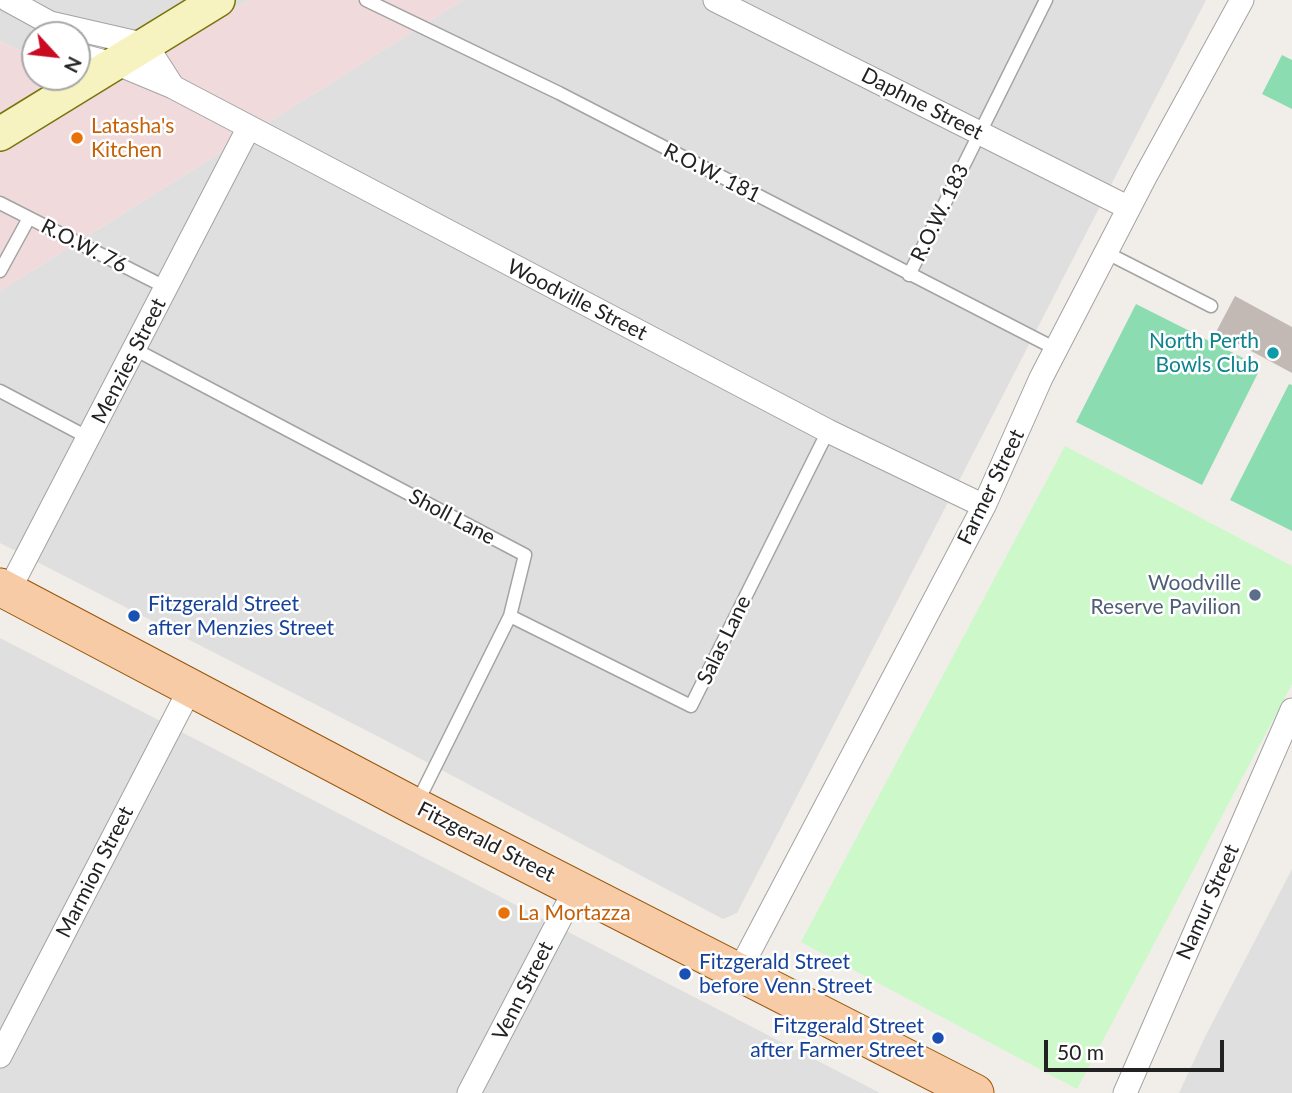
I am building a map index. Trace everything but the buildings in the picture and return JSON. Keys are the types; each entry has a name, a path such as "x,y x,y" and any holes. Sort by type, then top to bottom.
{"main road":[{"path":"91,45 176,0"},
{"path":"91,46 218,0"},
{"path":"0,109 28,91"},
{"path":"0,134 44,91"},
{"name":"Fitzgerald Street","path":"4,589 415,807 975,1093"}],"street":[{"name":"Daphne Street","path":"715,0 1129,208"},
{"name":"Farmer Street","path":"738,973 984,506 1056,349 1129,208 1242,0"},
{"name":"Woodville Street","path":"12,1 47,21"},
{"name":"Woodville Street","path":"91,46 828,430 984,506"},
{"name":"Woodville Street","path":"91,47 125,67 173,87"},
{"name":"Menzies Street","path":"4,589 136,350 248,129"},
{"name":"Marmion Street","path":"0,1056 190,689"},
{"name":"Namur Street","path":"1125,1093 1292,710"},
{"name":"Venn Street","path":"469,1093 576,888"}],"lane":[{"name":"R.O.W. 181","path":"366,0 559,93 1056,349"},
{"name":"R.O.W. 183","path":"909,275 1046,0"},
{"name":"R.O.W. 76","path":"0,203 167,288"},
{"path":"0,271 29,218"},
{"path":"1107,253 1211,306"},
{"name":"Sholl Lane","path":"136,350 525,555 510,616 415,807"},
{"path":"0,391 89,438"},
{"name":"Salas Lane","path":"510,616 691,706 828,430"}],"shaded area":[{"path":"0,0 249,0 97,87 91,84 91,21 21,21 21,51 0,41"},
{"path":"249,0 463,0 0,291 0,41 21,51 21,91 91,91 91,84 97,87"},
{"path":"463,0 1206,0 737,913 723,919 383,739 0,543 0,291"},
{"path":"0,638 367,828 880,1093 0,1093"},
{"path":"1292,869 1292,1093 1179,1093 1205,1037"}],"green space":[{"path":"1282,55 1292,60 1292,109 1262,94"},
{"path":"1136,304 1261,367 1202,485 1076,422"},
{"path":"1289,384 1292,385 1292,531 1230,500"},
{"path":"1065,446 1292,566 1292,684 1077,1089 801,942"}],"place":[{"name":"Latasha's Kitchen","path":"77,138"},
{"name":"North Perth Bowls Club","path":"1273,353"},
{"name":"Woodville Reserve Pavilion","path":"1255,595"},
{"name":"Fitzgerald Street after Menzies Street","path":"134,616"},
{"name":"La Mortazza","path":"504,913"},
{"name":"Fitzgerald Street before Venn Street","path":"685,974"},
{"name":"Fitzgerald Street after Farmer Street","path":"938,1038"}]}
